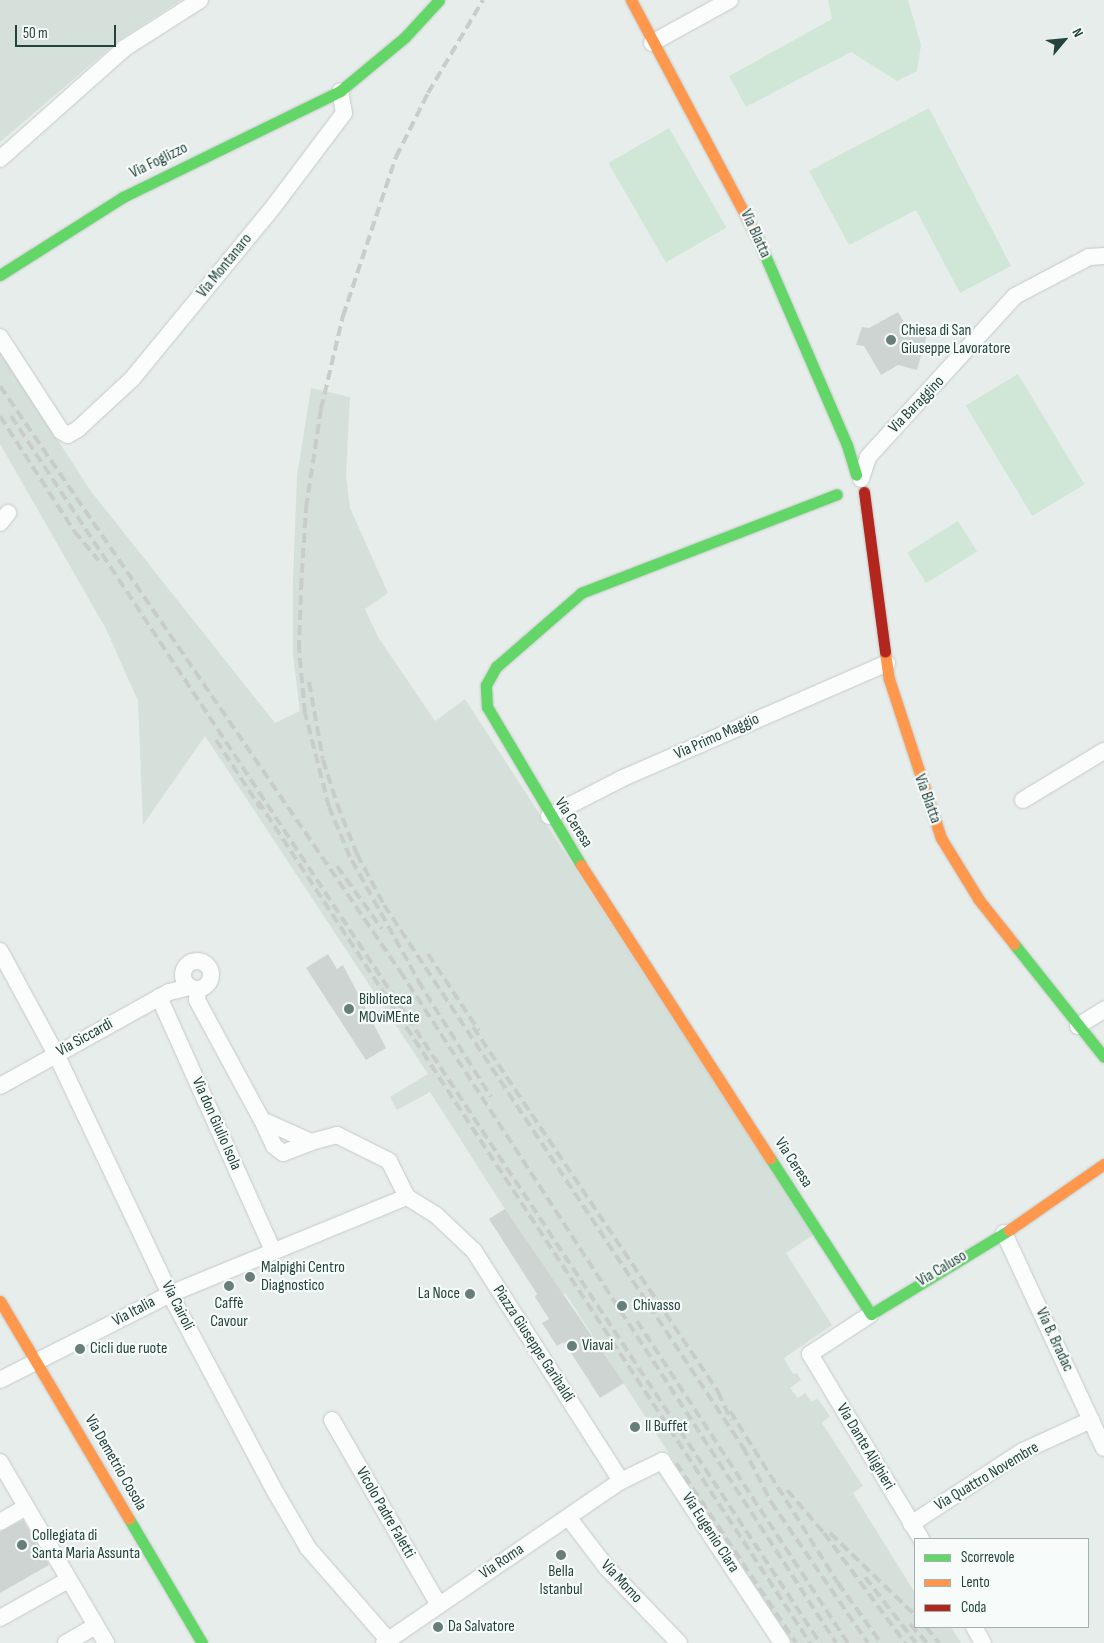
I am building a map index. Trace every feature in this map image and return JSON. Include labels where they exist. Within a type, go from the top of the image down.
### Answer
[{"type":"street","points":[[0,159],[125,48],[200,0]]},
{"type":"street","points":[[340,91],[398,44],[439,0]]},
{"type":"street","name":"Via Blatta","points":[[631,0],[652,43],[756,234],[860,482],[887,663],[899,719],[941,838],[979,900],[1104,1057]]},
{"type":"street","points":[[652,43],[730,0]]},
{"type":"street","name":"Via Foglizzo","points":[[0,275],[123,197],[340,91]]},
{"type":"street","name":"Via Montanaro","points":[[0,337],[61,431],[68,435],[78,430],[132,379],[280,199],[344,113],[340,91]]},
{"type":"street","name":"Via Baraggino","points":[[860,482],[868,457],[1015,296],[1089,257],[1104,256]]},
{"type":"street","name":"Via Blatta","points":[[837,494],[840,477],[841,434]]},
{"type":"street","points":[[837,494],[849,502],[860,482],[840,477]]},
{"type":"street","name":"Via Ceresa","points":[[837,494],[582,593],[496,667],[486,685],[487,707],[549,816],[870,1314]]},
{"type":"street","name":"Via Primo Maggio","points":[[549,816],[631,775],[887,663]]},
{"type":"street","points":[[1022,800],[1104,751]]},
{"type":"street","name":"Via Cairoli","points":[[0,951],[56,1054],[170,1294],[308,1548],[387,1642]]},
{"type":"street","name":"Via Siccardi","points":[[0,1086],[164,994],[191,984],[197,1000],[262,1120],[311,1142],[337,1135],[389,1161],[407,1197]]},
{"type":"street","name":"Via don Giulio Isola","points":[[164,994],[274,1252]]},
{"type":"street","points":[[1078,1026],[1104,1010]]},
{"type":"street","name":"Via Caluso","points":[[810,1354],[870,1314],[1004,1233],[1104,1164]]},
{"type":"street","name":"Via Caluso","points":[[1074,1186],[1104,1171]]},
{"type":"street","name":"Via Italia","points":[[0,1380],[37,1363],[170,1294],[407,1197]]},
{"type":"street","name":"Piazza Giuseppe Garibaldi","points":[[407,1197],[436,1215],[474,1251],[621,1481]]},
{"type":"street","name":"Via B. Bradac","points":[[1004,1233],[1104,1448]]},
{"type":"street","name":"Via Demetrio Cosola","points":[[0,1301],[200,1643]]},
{"type":"street","name":"Via Dante Alighieri","points":[[810,1354],[919,1538]]},
{"type":"street","name":"Vicolo Padre Faletti","points":[[332,1420],[439,1606]]},
{"type":"street","name":"Via Quattro Novembre","points":[[911,1524],[1023,1451],[1091,1420]]},
{"type":"street","points":[[0,1462],[106,1643]]},
{"type":"street","name":"Via Eugenio Clara","points":[[621,1481],[656,1462],[667,1465],[782,1643]]},
{"type":"street","name":"Via Roma","points":[[387,1642],[621,1481]]},
{"type":"street","points":[[0,1522],[26,1507]]},
{"type":"street","name":"Via Momo","points":[[568,1517],[607,1568],[679,1643]]},
{"type":"street","points":[[0,1618],[68,1580]]},
{"type":"street","points":[[66,1643],[96,1626]]},
{"type":"street","points":[[975,1628],[983,1643]]},
{"type":"shaded area","points":[[0,0],[181,0],[118,41],[0,142]]},
{"type":"shaded area","points":[[0,350],[90,490],[275,723],[300,711],[293,656],[293,581],[297,476],[311,388],[350,397],[346,475],[350,508],[388,593],[365,609],[378,637],[435,721],[465,699],[813,1235],[786,1253],[832,1325],[784,1358],[793,1374],[797,1373],[801,1380],[790,1388],[798,1398],[805,1393],[812,1402],[817,1398],[830,1416],[822,1423],[863,1486],[853,1493],[914,1591],[914,1628],[952,1628],[961,1643],[792,1643],[565,1293],[550,1302],[553,1284],[430,1092],[397,1110],[390,1097],[428,1074],[205,736],[143,825],[138,701],[106,629],[0,444]]},
{"type":"green space","points":[[828,0],[908,0],[921,45],[917,71],[897,81],[851,52],[746,107],[729,76],[832,19]]},
{"type":"green space","points":[[929,108],[1011,266],[960,293],[916,210],[849,245],[809,171]]},
{"type":"green space","points":[[669,128],[727,228],[666,263],[608,163]]},
{"type":"green space","points":[[1018,374],[1084,485],[1032,516],[966,405]]},
{"type":"green space","points":[[958,521],[977,552],[926,583],[907,553]]},
{"type":"building","name":"Chiesa di San Giuseppe Lavoratore","points":[[898,312],[908,329],[927,335],[917,370],[898,365],[881,375],[864,346],[856,345],[862,327],[869,328]]},
{"type":"building","name":"Biblioteca MOviMEnte","points":[[328,954],[337,969],[343,965],[386,1048],[366,1060],[306,968]]},
{"type":"building","points":[[505,1209],[624,1383],[600,1398],[564,1342],[557,1346],[542,1323],[549,1319],[535,1297],[537,1294],[489,1219]]},
{"type":"building","name":"Collegiata di Santa Maria Assunta","points":[[23,1520],[49,1565],[0,1593],[0,1532]]},
{"type":"railway","points":[[422,987],[350,857],[329,807],[305,713],[299,650],[301,588],[306,508],[321,409],[343,316],[396,157],[428,93],[483,0]]},
{"type":"railway","points":[[0,386],[400,971],[836,1643]]},
{"type":"railway","points":[[0,416],[74,531],[98,560]]},
{"type":"railway","points":[[11,416],[820,1643]]},
{"type":"railway","points":[[309,682],[323,760],[337,804],[357,854],[384,905],[746,1452]]},
{"type":"railway","points":[[216,740],[261,809]]},
{"type":"railway","points":[[258,801],[810,1643]]},
{"type":"railway","points":[[337,866],[382,929]]},
{"type":"railway","points":[[428,954],[479,1031]]},
{"type":"railway","points":[[418,981],[491,1097]]},
{"type":"railway","points":[[473,1027],[718,1392],[731,1420]]},
{"type":"railway","points":[[637,1321],[848,1643]]},
{"type":"railway","points":[[730,1411],[838,1583],[881,1643]]},
{"type":"railway","points":[[743,1447],[771,1502],[868,1643]]},
{"type":"railway","points":[[676,1463],[796,1643]]},
{"type":"railway","points":[[787,1490],[824,1533],[905,1643]]},
{"type":"railway","points":[[830,1533],[914,1614]]},
{"type":"railway","points":[[865,1577],[916,1643]]},
{"type":"railway","points":[[910,1624],[927,1643]]},
{"type":"railway","points":[[927,1628],[939,1643]]},
{"type":"traffic: fast","points":[[0,275],[123,197],[340,91],[405,37],[439,0]]},
{"type":"traffic: fast","points":[[757,237],[847,445],[856,475]]},
{"type":"traffic: fast","points":[[581,865],[487,707],[486,685],[496,667],[581,593],[837,494]]},
{"type":"traffic: fast","points":[[1014,944],[1104,1057]]},
{"type":"traffic: fast","points":[[770,1158],[871,1314],[1009,1230]]},
{"type":"traffic: fast","points":[[129,1519],[202,1643]]},
{"type":"traffic: slow","points":[[631,0],[757,237]]},
{"type":"traffic: slow","points":[[885,652],[889,679],[941,838],[979,900],[1014,944]]},
{"type":"traffic: slow","points":[[581,865],[770,1158]]},
{"type":"traffic: slow","points":[[1009,1230],[1104,1164]]},
{"type":"traffic: slow","points":[[0,1301],[129,1519]]},
{"type":"traffic: jam","points":[[864,492],[885,652]]},
{"type":"place","name":"Chiesa di San Giuseppe Lavoratore","points":[[891,340]]},
{"type":"place","name":"Biblioteca MOviMEnte","points":[[349,1009]]},
{"type":"place","name":"Malpighi Centro Diagnostico","points":[[250,1277]]},
{"type":"place","name":"Caffè Cavour","points":[[229,1286]]},
{"type":"place","name":"La Noce","points":[[470,1294]]},
{"type":"place","name":"Chivasso","points":[[622,1306]]},
{"type":"place","name":"Viavai","points":[[572,1346]]},
{"type":"place","name":"Cicli due ruote","points":[[80,1349]]},
{"type":"place","name":"Il Buffet","points":[[635,1427]]},
{"type":"place","name":"Collegiata di Santa Maria Assunta","points":[[22,1545]]},
{"type":"place","name":"Bella Istanbul","points":[[561,1555]]},
{"type":"place","name":"Da Salvatore","points":[[438,1627]]}]
